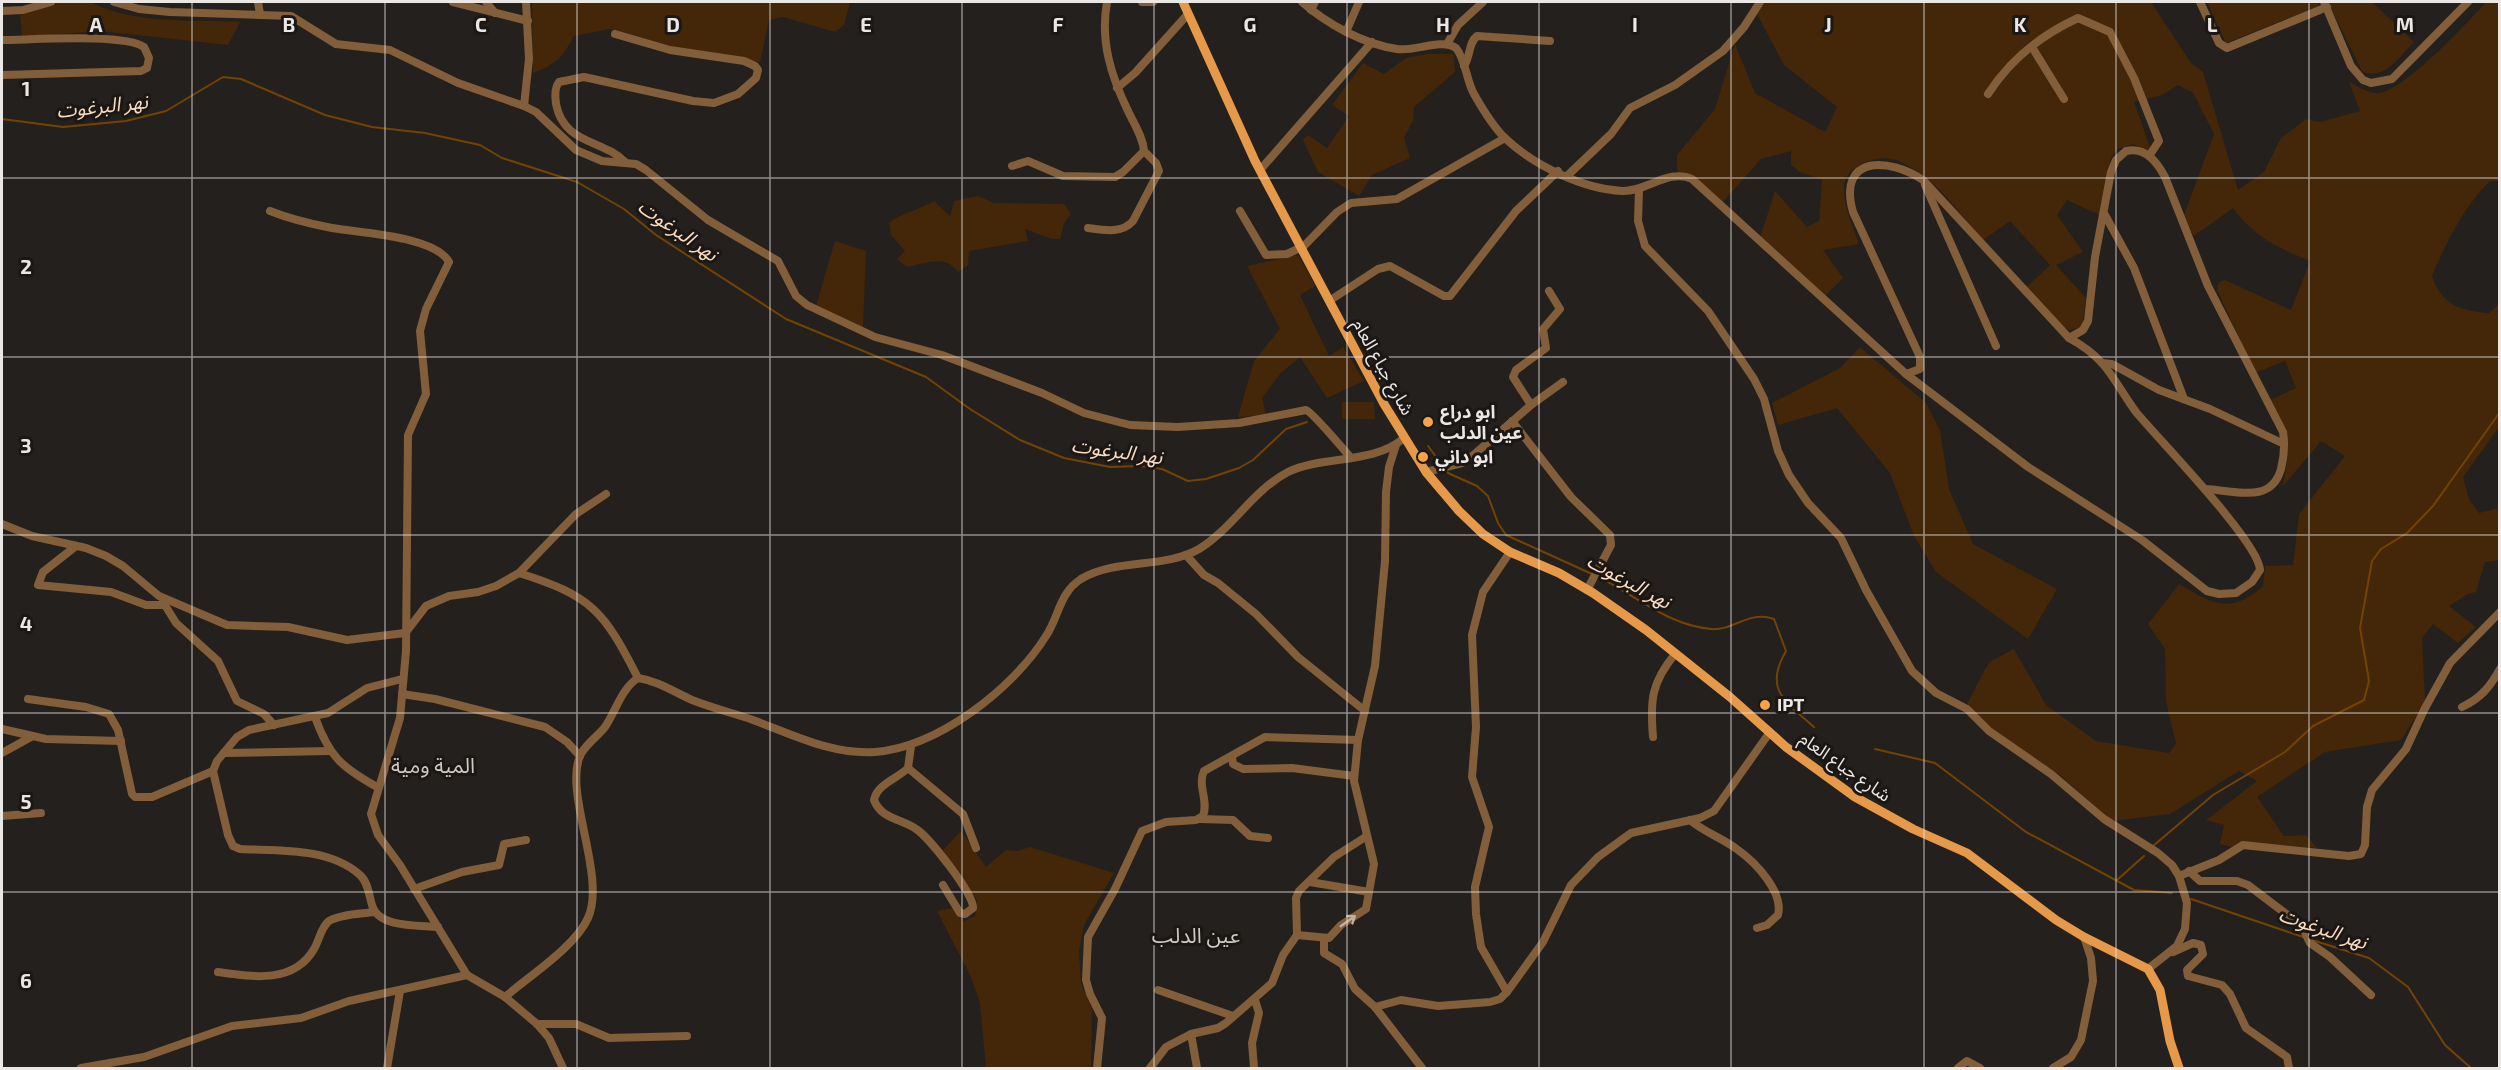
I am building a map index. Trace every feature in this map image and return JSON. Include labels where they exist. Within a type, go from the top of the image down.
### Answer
[{"type":"main road","name":"شارع جباع العام","points":[[1182,2],[1260,170],[1404,438],[1483,534],[1510,552],[1559,573],[1587,590],[1675,654],[1854,797],[1913,829],[1967,853],[2084,938],[2148,969]]},
{"type":"main road","points":[[2148,969],[2160,990],[2168,1033],[2179,1068]]},
{"type":"street","points":[[2,11],[23,10],[51,2]]},
{"type":"street","points":[[114,2],[139,9],[203,15],[291,16],[336,44],[390,50],[458,83],[524,106],[536,112],[576,150],[602,161],[625,162],[646,170],[708,220],[778,261],[796,296],[807,304],[866,333],[942,355],[1042,393],[1084,413],[1131,425],[1178,427],[1239,423],[1306,410],[1314,415],[1351,458]]},
{"type":"street","points":[[258,2],[260,14]]},
{"type":"street","points":[[455,2],[528,21]]},
{"type":"street","points":[[486,2],[495,14]]},
{"type":"street","points":[[524,106],[529,59],[526,2]]},
{"type":"street","points":[[1088,228],[1117,230],[1128,226],[1133,221],[1159,171],[1156,163],[1144,151],[1117,88],[1104,43],[1107,2]]},
{"type":"street","points":[[1142,2],[1153,2]]},
{"type":"street","points":[[1302,2],[1346,32],[1396,50],[1447,44],[1459,51],[1473,92],[1505,138],[1530,157],[1568,176],[1591,186],[1609,190],[1639,190],[1673,176],[1692,179],[1906,374],[2028,467],[2142,540],[2200,587],[2215,594],[2236,593],[2255,579],[2260,570],[2259,561],[2205,489],[2162,444],[2127,401],[2102,363],[2085,347],[2069,338],[2053,324],[1923,180],[1906,169],[1881,163],[1860,170],[1851,180],[1851,207],[1920,357],[1920,369],[1906,374]]},
{"type":"street","points":[[1311,10],[1315,2]]},
{"type":"street","points":[[1346,32],[1359,2]]},
{"type":"street","points":[[1447,44],[1458,25],[1483,2]]},
{"type":"street","points":[[1568,176],[1611,134],[1630,108],[1675,85],[1723,51],[1744,27],[1760,2]]},
{"type":"street","points":[[2200,2],[2219,43],[2227,48],[2325,4],[2351,66],[2363,80],[2381,83],[2392,79],[2468,2]]},
{"type":"street","points":[[1117,88],[1136,73],[1188,14]]},
{"type":"street","points":[[1988,94],[2003,70],[2052,30],[2078,18],[2110,32],[2134,78],[2159,141],[2149,156]]},
{"type":"street","points":[[615,34],[682,52],[744,61],[758,70],[756,78],[738,94],[714,103],[693,101],[584,77],[559,82],[556,86],[558,115],[567,127],[586,142],[617,154],[625,162]]},
{"type":"street","points":[[1464,66],[1468,60],[1472,43],[1478,36],[1550,41]]},
{"type":"street","points":[[2,40],[80,39],[136,42],[144,47],[149,58],[147,68],[141,71],[2,75]]},
{"type":"street","points":[[1260,170],[1372,42]]},
{"type":"street","points":[[2032,47],[2064,99]]},
{"type":"street","points":[[1240,211],[1266,255],[1287,255],[1301,249],[1337,212],[1351,203],[1397,199],[1505,138]]},
{"type":"street","points":[[2069,338],[2083,330],[2088,321],[2095,257],[2111,172],[2116,160],[2130,150],[2149,156],[2166,177],[2208,285],[2280,425],[2284,444],[2280,471],[2270,489],[2260,493],[2205,489]]},
{"type":"street","points":[[1012,166],[1028,161],[1063,176],[1115,177],[1144,151]]},
{"type":"street","points":[[1329,301],[1378,268],[1389,266],[1444,296],[1450,296],[1516,211],[1558,171]]},
{"type":"street","points":[[1923,180],[1960,270],[1996,346]]},
{"type":"street","points":[[1639,190],[1638,220],[1646,246],[1708,311],[1754,379],[1764,399],[1778,451],[1789,475],[1808,503],[1841,538],[1866,590],[1912,671],[1927,687],[1966,709],[1989,731],[2051,774],[2112,825],[2158,853],[2179,876],[2187,903],[2186,920],[2179,942],[2169,954]]},
{"type":"street","points":[[270,211],[334,228],[422,245],[441,252],[450,262],[426,309],[420,331],[426,394],[408,435],[406,651],[400,718],[377,787],[371,814],[372,825],[467,975],[505,997],[537,1024],[549,1038],[563,1068]]},
{"type":"street","points":[[2104,215],[2134,268],[2184,399]]},
{"type":"street","points":[[2101,230],[2114,232]]},
{"type":"street","points":[[1532,405],[1513,377],[1516,370],[1546,348],[1543,329],[1560,309],[1549,291]]},
{"type":"street","points":[[2102,363],[2112,364],[2159,390],[2284,444]]},
{"type":"street","points":[[1431,471],[1452,466],[1470,458],[1512,421],[1563,382]]},
{"type":"street","points":[[1512,421],[1571,497],[1610,535],[1611,545],[1587,590]]},
{"type":"street","points":[[519,573],[568,590],[588,602],[602,617],[638,678],[836,749],[873,752],[911,746],[944,730],[1012,677],[1033,657],[1048,633],[1066,592],[1081,579],[1109,568],[1186,555],[1225,529],[1252,502],[1289,472],[1396,445],[1404,438]]},
{"type":"street","points":[[1297,935],[1324,940],[1333,936],[1347,920],[1362,913],[1368,902],[1374,864],[1354,776],[1358,740],[1375,666],[1382,606],[1386,492],[1389,467],[1396,445]]},
{"type":"street","points":[[159,596],[227,625],[288,627],[347,640],[405,633],[421,610],[432,603],[449,596],[487,589],[519,573],[576,514],[606,494]]},
{"type":"street","points":[[2,524],[32,536],[76,546],[106,556],[123,566],[159,596],[176,623],[218,662],[237,701],[264,714],[274,725]]},
{"type":"street","points":[[76,546],[43,572],[38,585],[111,592],[146,605],[165,605]]},
{"type":"street","points":[[1507,992],[1480,947],[1476,914],[1475,887],[1489,826],[1472,777],[1476,727],[1472,635],[1483,592],[1510,552]]},
{"type":"street","points":[[1186,555],[1204,575],[1218,583],[1256,614],[1298,657],[1365,711]]},
{"type":"street","points":[[2179,876],[2219,860],[2243,845],[2353,856],[2361,854],[2366,845],[2367,807],[2372,790],[2406,749],[2450,663],[2499,612]]},
{"type":"street","points":[[1653,737],[1652,696],[1661,672],[1675,654]]},
{"type":"street","points":[[2462,707],[2481,696],[2490,687],[2499,669]]},
{"type":"street","points":[[505,997],[572,940],[589,916],[590,869],[579,800],[577,769],[580,756],[604,727],[630,684],[638,678]]},
{"type":"street","points":[[28,699],[86,707],[109,714],[114,720],[121,741],[132,794],[135,797],[152,797],[213,771],[224,753],[243,732],[328,713],[378,683],[402,679]]},
{"type":"street","points":[[402,694],[435,699],[545,727],[567,742],[580,756]]},
{"type":"street","points":[[315,717],[330,751],[348,771],[377,787]]},
{"type":"street","points":[[2,729],[31,737],[72,741],[121,741]]},
{"type":"street","points":[[1375,1007],[1401,1000],[1438,1006],[1490,1002],[1500,999],[1543,942],[1571,885],[1599,857],[1631,833],[1707,815],[1719,805],[1770,732]]},
{"type":"street","points":[[2,753],[31,737]]},
{"type":"street","points":[[1200,819],[1205,811],[1202,775],[1211,766],[1232,757],[1254,741],[1272,737],[1358,740]]},
{"type":"street","points":[[911,746],[908,768],[883,785],[874,800],[888,816],[916,828],[952,870],[973,901],[973,908],[965,914],[960,913],[943,885]]},
{"type":"street","points":[[224,753],[330,751]]},
{"type":"street","points":[[1232,757],[1233,764],[1243,769],[1292,768],[1354,776]]},
{"type":"street","points":[[908,768],[963,814],[976,848]]},
{"type":"street","points":[[213,771],[228,835],[233,846],[240,849],[315,855],[340,863],[364,880],[374,912],[388,921],[438,927]]},
{"type":"street","points":[[2,816],[41,813]]},
{"type":"street","points":[[1097,1068],[1102,1018],[1086,980],[1088,937],[1114,890],[1142,831],[1166,822],[1200,819],[1233,820],[1250,836],[1268,838]]},
{"type":"street","points":[[1690,820],[1703,832],[1739,850],[1757,868],[1774,892],[1779,906],[1778,915],[1767,925],[1757,928]]},
{"type":"street","points":[[1150,1068],[1166,1047],[1191,1034],[1218,1028],[1255,1000],[1272,983],[1283,955],[1297,935],[1296,898],[1299,891],[1334,857],[1366,836]]},
{"type":"street","points":[[414,890],[462,872],[499,865],[504,844],[526,840]]},
{"type":"street","points":[[2189,871],[2200,881],[2237,881],[2248,885],[2304,928],[2308,941],[2328,955],[2371,995]]},
{"type":"street","points":[[1310,882],[1369,892]]},
{"type":"street","points":[[218,972],[251,976],[287,972],[308,959],[326,923],[334,918],[374,912]]},
{"type":"street","points":[[2053,1068],[2071,1057],[2081,1040],[2093,981],[2091,958],[2084,938]]},
{"type":"street","points":[[1324,940],[1324,953],[1342,964],[1355,989],[1375,1007],[1422,1068]]},
{"type":"street","points":[[2148,969],[2169,954],[2193,944],[2201,945],[2203,954],[2187,970],[2188,976],[2222,985],[2230,994],[2246,1028],[2287,1058],[2287,1066]]},
{"type":"street","points":[[81,1068],[144,1057],[232,1026],[301,1018],[349,1001],[467,975]]},
{"type":"street","points":[[1158,990],[1233,1016]]},
{"type":"street","points":[[387,1068],[400,991]]},
{"type":"street","points":[[1254,1068],[1252,1043],[1259,1013],[1255,1000]]},
{"type":"street","points":[[537,1024],[576,1024],[609,1038],[687,1036]]},
{"type":"street","points":[[1191,1034],[1197,1068]]},
{"type":"street","points":[[1958,1068],[1967,1061],[1980,1068]]},
{"type":"shaded area","points":[[90,2],[145,18],[240,22],[228,45],[100,31],[22,37],[20,15],[58,3]]},
{"type":"shaded area","points":[[532,2],[850,2],[844,25],[835,32],[783,17],[769,20],[760,62],[664,45],[610,29],[574,36],[558,59],[548,67],[533,73]]},
{"type":"shaded area","points":[[1763,2],[2151,2],[2191,63],[2203,72],[2238,190],[2264,172],[2281,138],[2306,119],[2320,122],[2360,111],[2349,82],[2375,93],[2386,91],[2400,83],[2433,56],[2486,2],[2499,2],[2499,181],[2490,181],[2472,202],[2450,238],[2432,276],[2441,294],[2453,305],[2489,313],[2499,304],[2499,427],[2463,477],[2469,499],[2479,513],[2499,508],[2499,560],[2485,562],[2476,592],[2468,594],[2449,606],[2476,627],[2458,643],[2433,624],[2422,638],[2425,702],[2401,740],[2325,752],[2257,797],[2284,836],[2306,835],[2317,848],[2247,843],[2231,847],[2220,844],[2224,825],[2206,820],[2257,781],[2239,771],[2170,814],[2112,821],[2061,776],[1987,727],[1967,704],[1989,662],[2014,649],[2046,705],[2096,741],[2169,753],[2176,744],[2166,701],[2165,649],[2148,624],[2179,584],[2212,601],[2231,603],[2241,601],[2263,586],[2265,566],[2293,565],[2299,514],[2345,456],[2321,441],[2283,486],[2287,442],[2282,424],[2270,400],[2296,388],[2285,361],[2255,373],[2217,290],[2219,282],[2225,280],[2291,310],[2310,261],[2258,234],[2233,208],[2194,236],[2183,218],[2214,134],[2193,93],[2178,85],[2162,95],[2134,102],[2150,147],[2147,150],[2133,144],[2117,149],[2111,158],[2100,215],[2067,200],[2057,215],[2083,252],[2056,265],[2086,298],[2082,327],[2069,330],[2056,322],[2026,288],[2050,265],[2010,221],[1983,240],[1932,182],[1907,165],[1888,159],[1864,163],[1850,172],[1846,179],[1845,201],[1859,244],[1823,250],[1843,278],[1825,296],[1760,238],[1775,191],[1807,227],[1819,221],[1822,180],[1800,172],[1791,165],[1791,151],[1761,159],[1723,202],[1696,179],[1677,171],[1677,155],[1715,109],[1735,44],[1755,93],[1825,132],[1837,107],[1784,65],[1757,14]]},
{"type":"shaded area","points":[[2207,2],[2317,2],[2319,6],[2226,43]]},
{"type":"shaded area","points":[[2328,2],[2372,2],[2414,42],[2391,66],[2384,70],[2377,73],[2362,71]]},
{"type":"shaded area","points":[[1427,54],[1453,54],[1455,72],[1414,107],[1413,121],[1404,138],[1410,158],[1372,175],[1359,196],[1318,172],[1303,140],[1308,135],[1327,148],[1349,116],[1332,105],[1363,63],[1384,74],[1406,58]]},
{"type":"shaded area","points":[[978,196],[994,203],[1064,204],[1071,214],[1064,223],[1060,239],[1052,239],[1025,229],[1028,241],[969,251],[968,265],[958,272],[953,266],[942,261],[907,267],[897,259],[905,251],[891,235],[889,223],[934,201],[950,216],[954,201]]},
{"type":"shaded area","points":[[835,241],[866,251],[863,328],[816,306]]},
{"type":"shaded area","points":[[1298,255],[1315,286],[1300,295],[1329,356],[1343,347],[1364,381],[1327,398],[1300,357],[1280,374],[1262,398],[1266,415],[1238,417],[1254,361],[1280,329],[1247,266]]},
{"type":"shaded area","points":[[1860,347],[1926,403],[1940,430],[1949,489],[1973,544],[2057,589],[2028,639],[1936,572],[1914,536],[1890,473],[1837,408],[1778,425],[1772,403],[1840,368]]},
{"type":"shaded area","points":[[1342,402],[1374,402],[1375,419],[1342,419]]},
{"type":"shaded area","points":[[961,831],[986,867],[1006,850],[1018,851],[1030,847],[1114,873],[1084,925],[1079,951],[1081,984],[1092,1009],[1091,1068],[986,1068],[980,1003],[971,977],[937,911],[952,908],[964,921],[975,916],[977,900],[943,850]]},
{"type":"waterway","name":"نهر البرغوت","points":[[2,119],[63,127],[126,121],[166,111],[223,77],[241,79],[325,115],[372,127],[425,133],[480,145],[502,158],[577,182],[624,209],[656,235],[786,319],[926,377],[970,409],[1020,440],[1064,458],[1110,467],[1140,466],[1162,469],[1188,481],[1206,479],[1239,468],[1253,460],[1286,429],[1307,422]]},
{"type":"waterway","name":"نهر البرغوت","points":[[1399,411],[1404,413]]},
{"type":"waterway","points":[[2153,846],[2213,795],[2285,752],[2313,726],[2364,700],[2369,681],[2360,628],[2372,561],[2381,549],[2407,533],[2433,506],[2500,412]]},
{"type":"waterway","name":"نهر البرغوت","points":[[1428,446],[1448,473],[1477,486],[1488,496],[1498,523],[1506,535],[1592,574]]},
{"type":"waterway","name":"نهر البرغوت","points":[[1597,576],[1652,608],[1680,622],[1695,626],[1719,629],[1756,617],[1774,619],[1786,651],[1779,664],[1777,686],[1787,702],[1814,727]]},
{"type":"waterway","name":"نهر البرغوت","points":[[1875,749],[1935,763],[2026,832],[2134,890],[2172,893]]},
{"type":"waterway","points":[[2117,880],[2144,856]]},
{"type":"waterway","name":"نهر البرغوت","points":[[2191,899],[2306,938]]},
{"type":"waterway","name":"نهر البرغوت","points":[[2312,940],[2369,958],[2408,987],[2445,1045],[2471,1068]]},
{"type":"place","name":"ابو دراع عين الدلب","points":[[1428,422]]},
{"type":"place","name":"ابو داني","points":[[1423,457]]},
{"type":"place","name":"IPT","points":[[1765,705]]},
{"type":"district","name":"المية ومية","points":[[433,766]]},
{"type":"district","name":"عين الدلب","points":[[1196,936]]}]
